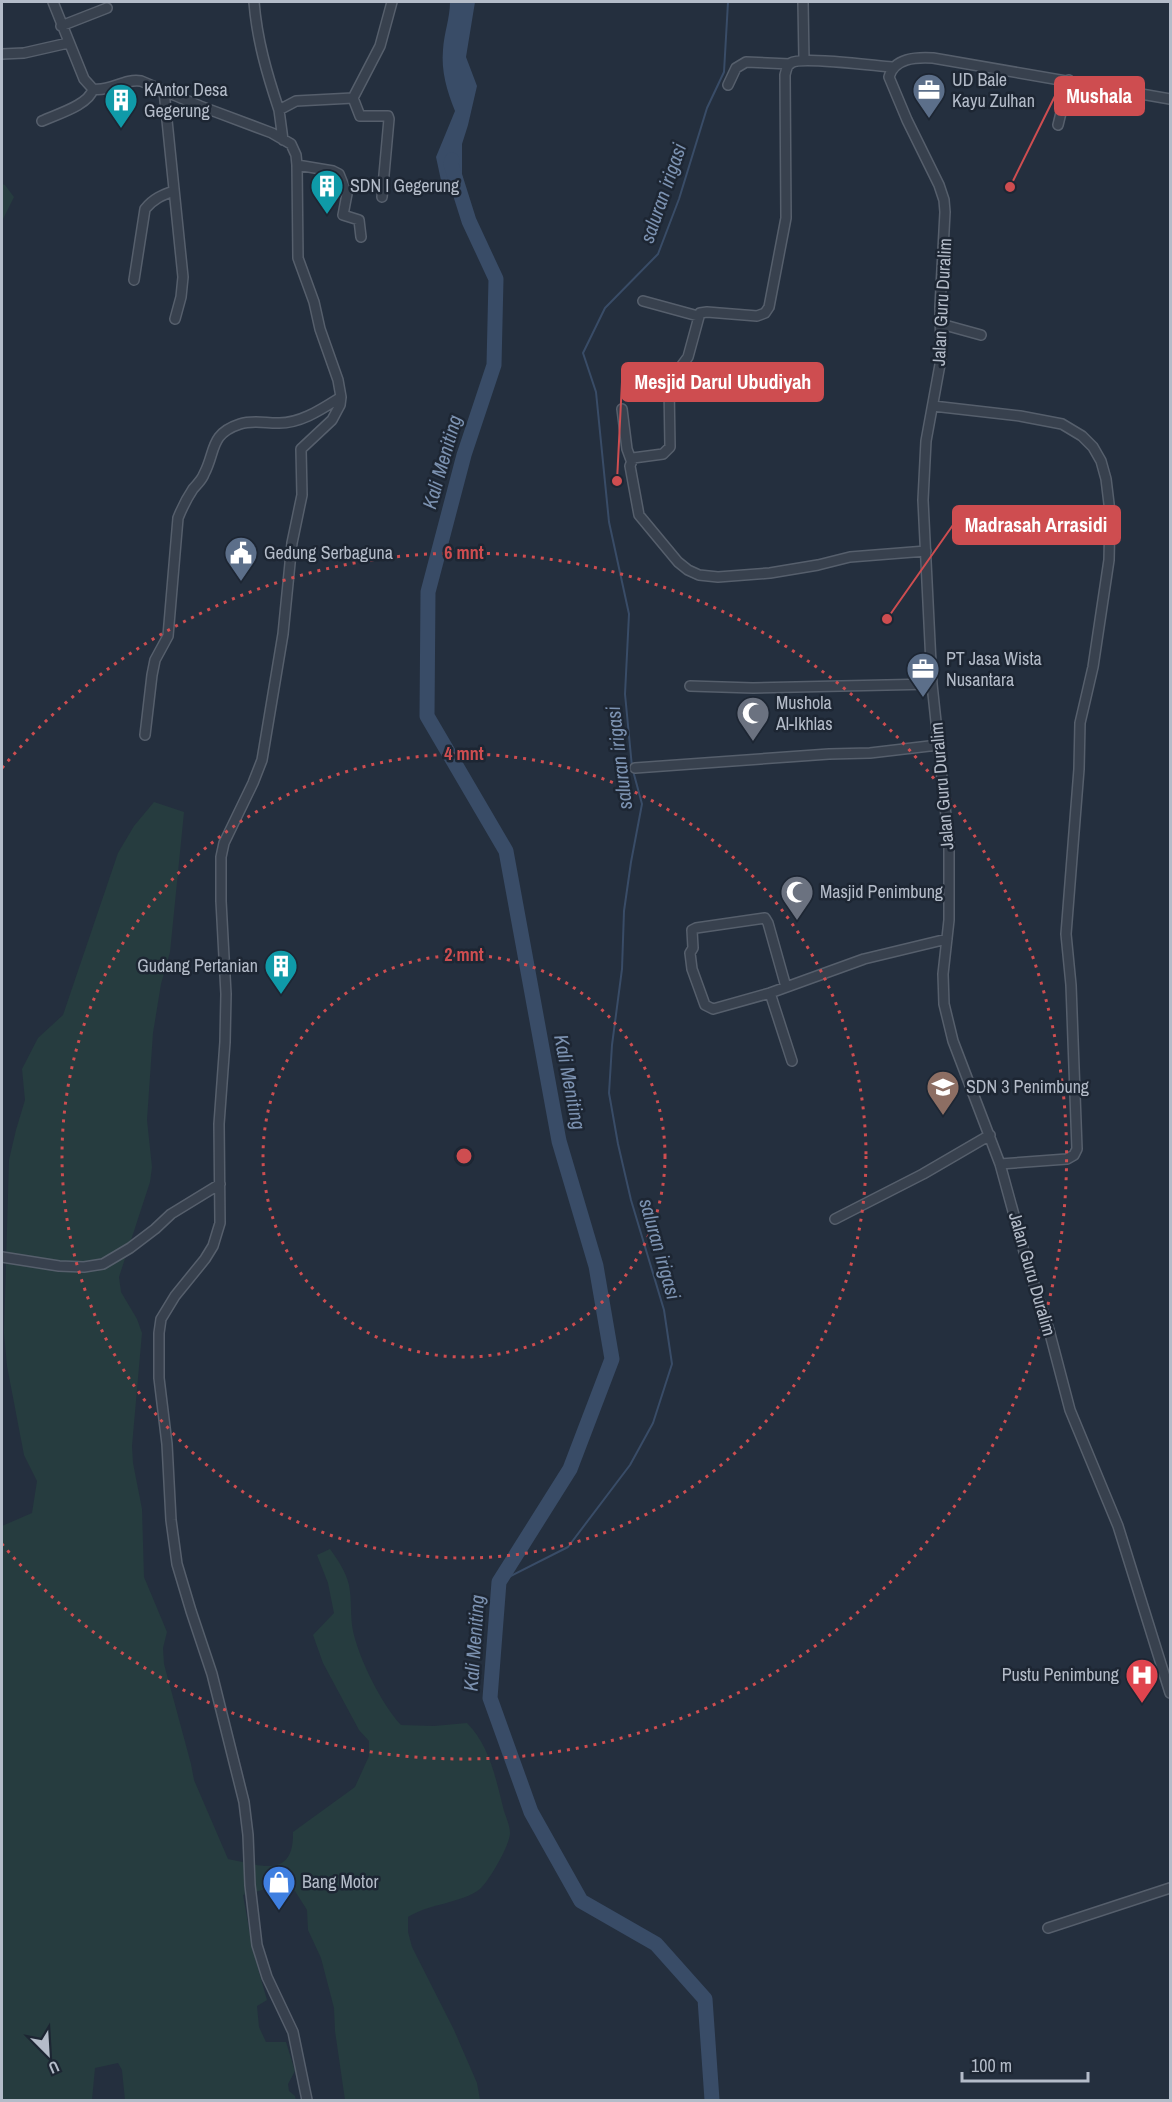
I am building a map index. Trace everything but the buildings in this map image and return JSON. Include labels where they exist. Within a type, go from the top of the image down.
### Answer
[{"type":"street","points":[[53,2],[84,80],[93,89],[104,90],[133,80],[149,84],[272,133],[291,144],[297,165],[298,258],[314,302],[320,330],[338,380],[341,397],[340,405],[332,420],[301,449],[301,501],[292,543],[283,634],[262,760],[227,834],[220,857],[226,994],[225,1042],[219,1113],[220,1223],[213,1246],[201,1265],[167,1307],[161,1319],[159,1333],[159,1378],[177,1564],[190,1611],[212,1674],[244,1803],[249,1835],[250,1885],[257,1945],[267,1977],[293,2032],[307,2100]]},
{"type":"street","points":[[254,2],[262,58],[279,110],[283,140]]},
{"type":"street","points":[[353,98],[380,46],[392,2]]},
{"type":"street","points":[[803,2],[804,60]]},
{"type":"street","points":[[61,26],[107,8]]},
{"type":"street","points":[[2,54],[68,43]]},
{"type":"street","points":[[728,85],[736,68],[746,62],[790,63],[804,60],[892,67],[906,60],[933,58],[1170,99]]},
{"type":"street","points":[[631,460],[635,457],[663,454],[670,447],[669,385],[688,357],[700,312],[757,316],[763,314],[769,307],[786,218],[785,75],[790,63]]},
{"type":"street","name":"Jalan Guru Duralim","points":[[892,67],[889,81],[939,185],[944,200],[946,223],[941,359],[925,454],[923,500],[932,684],[949,844],[947,939],[943,989],[946,1018],[952,1041],[1000,1164],[1070,1410],[1125,1545],[1170,1694]]},
{"type":"street","points":[[1058,124],[1069,80]]},
{"type":"street","points":[[42,121],[85,102],[92,95],[93,89]]},
{"type":"street","points":[[164,91],[183,277],[175,319]]},
{"type":"street","points":[[279,110],[296,101],[353,98]]},
{"type":"street","points":[[353,98],[360,116],[383,115],[389,119],[382,197]]},
{"type":"street","points":[[297,165],[339,174],[347,194],[343,215],[359,220],[361,237]]},
{"type":"street","points":[[134,280],[145,209],[159,196],[174,191]]},
{"type":"street","points":[[643,301],[698,316]]},
{"type":"street","points":[[941,324],[981,335]]},
{"type":"street","points":[[145,735],[155,660],[168,636],[178,518],[185,502],[204,474],[215,442],[225,431],[239,424],[294,421],[325,408],[341,397]]},
{"type":"street","points":[[933,406],[1054,421],[1069,427],[1088,441],[1097,454],[1104,469],[1110,501],[1108,560],[1093,667],[1080,723],[1066,934],[1071,985],[1077,1149],[1074,1155],[1067,1159],[1000,1164]]},
{"type":"street","points":[[622,409],[639,514],[678,562],[688,570],[699,575],[718,577],[785,571],[850,557],[926,551]]},
{"type":"street","points":[[690,686],[753,688],[932,684]]},
{"type":"street","points":[[635,768],[870,753],[938,745]]},
{"type":"street","points":[[786,987],[765,918],[692,930],[691,961],[704,1003],[708,1008],[714,1009],[770,993],[882,954],[947,939]]},
{"type":"street","points":[[770,993],[792,1061]]},
{"type":"street","points":[[835,1219],[923,1174],[990,1135]]},
{"type":"street","points":[[2,1257],[37,1264],[84,1267],[103,1264],[130,1248],[171,1214],[220,1184]]},
{"type":"street","points":[[1048,1928],[1170,1888]]},
{"type":"green space","points":[[2,184],[14,197],[2,221]]},
{"type":"green space","points":[[154,802],[184,812],[170,952],[161,984],[153,1033],[147,1120],[152,1167],[150,1182],[119,1277],[121,1292],[137,1319],[142,1333],[132,1446],[133,1463],[142,1509],[144,1577],[167,1632],[163,1648],[164,1664],[194,1780],[228,1859],[263,1866],[281,1863],[288,1857],[292,1847],[293,1832],[355,1787],[369,1756],[369,1741],[359,1730],[323,1663],[313,1635],[334,1613],[328,1583],[317,1555],[330,1549],[344,1571],[349,1585],[353,1631],[360,1655],[379,1694],[401,1725],[434,1726],[467,1723],[475,1732],[487,1753],[498,1787],[510,1833],[507,1846],[480,1889],[473,1894],[425,1909],[408,1917],[408,1932],[412,1947],[454,2030],[477,2083],[480,2100],[345,2100],[334,2008],[321,1958],[308,1930],[307,1910],[295,1891],[270,1888],[243,1895],[253,1951],[267,2000],[257,2006],[259,2027],[266,2042],[286,2042],[295,2071],[288,2084],[289,2091],[296,2100],[125,2100],[122,2070],[118,2063],[95,2068],[92,2100],[2,2100],[2,1526],[32,1513],[37,1481],[24,1455],[7,1366],[4,1333],[9,1160],[25,1100],[22,1069],[38,1038],[63,1015],[118,853],[134,826]]},
{"type":"water","points":[[450,2],[475,2],[466,57],[477,86],[462,144],[462,176],[442,185],[436,157],[455,111],[447,88],[443,66]]},
{"type":"waterway","name":"saluran irigasi","points":[[499,1582],[568,1547],[630,1465],[653,1423],[672,1364],[664,1310],[631,1200],[609,1093],[612,1045],[622,969],[624,911],[642,804],[632,767],[625,694],[629,614],[609,522],[596,392],[583,353],[605,308],[658,254],[679,199],[707,108],[724,72],[728,2]]},
{"type":"waterway","name":"Kali Meniting","points":[[452,160],[451,164],[469,221],[496,279],[494,365],[464,455],[428,592],[427,716],[506,851],[559,1141],[596,1266],[612,1359],[570,1469],[499,1582],[490,1698],[531,1812],[581,1901],[656,1944],[705,1999],[712,2100]]},
{"type":"place","name":"UD Bale Kayu Zulhan","points":[[929,119]]},
{"type":"place","name":"KAntor Desa Gegerung","points":[[121,129]]},
{"type":"place","name":"Mushala","points":[[1010,187]]},
{"type":"place","name":"SDN I Gegerung","points":[[327,215]]},
{"type":"place","name":"Mesjid Darul Ubudiyah","points":[[617,481]]},
{"type":"place","name":"Gedung Serbaguna","points":[[241,582]]},
{"type":"place","name":"Madrasah Arrasidi","points":[[887,619]]},
{"type":"place","name":"PT Jasa Wista Nusantara","points":[[923,698]]},
{"type":"place","name":"Mushola Al-Ikhlas","points":[[753,742]]},
{"type":"place","name":"Masjid Penimbung","points":[[797,921]]},
{"type":"place","name":"Gudang Pertanian","points":[[281,995]]},
{"type":"place","name":"SDN 3 Penimbung","points":[[943,1116]]},
{"type":"place","name":"Pustu Penimbung","points":[[1142,1704]]},
{"type":"place","name":"Bang Motor","points":[[279,1911]]}]
